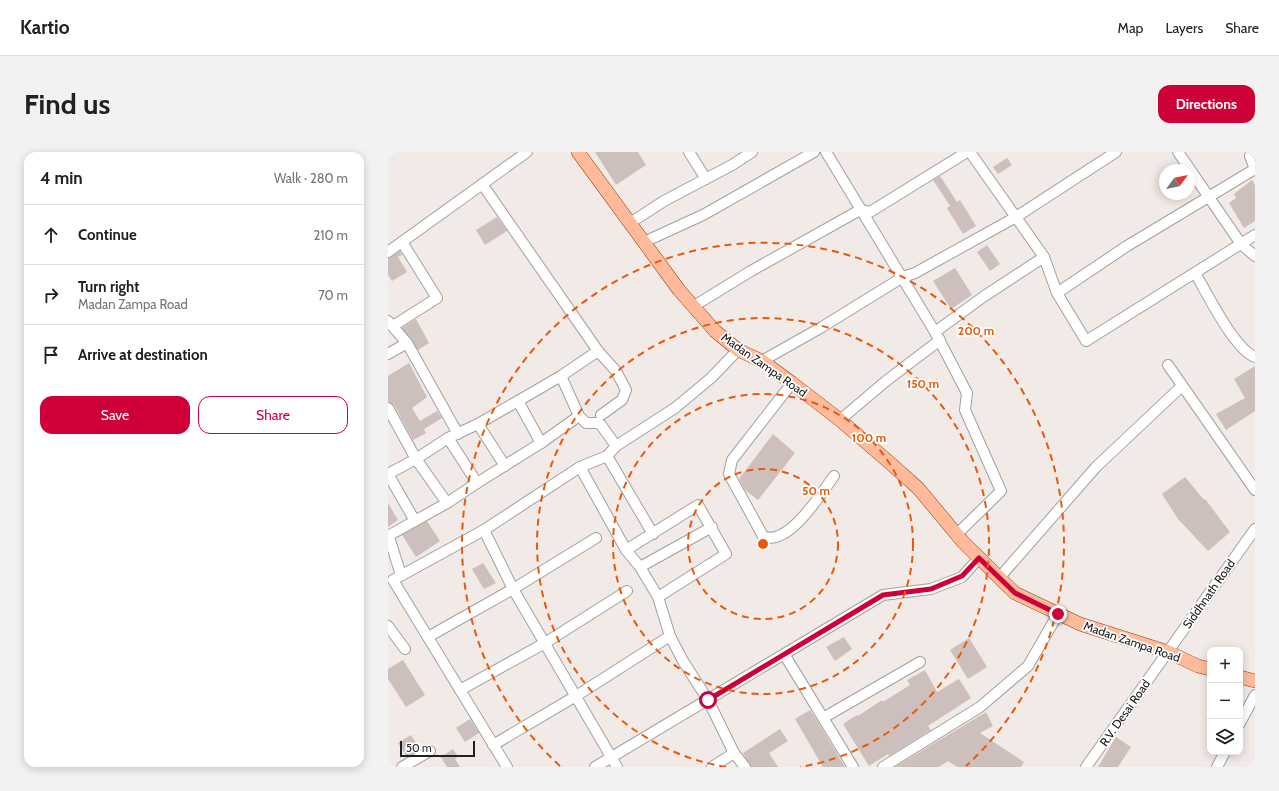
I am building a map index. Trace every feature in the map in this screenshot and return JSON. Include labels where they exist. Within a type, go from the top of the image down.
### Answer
[{"type":"main road","name":"Madan Zampa Road","points":[[578,152],[679,290],[715,331],[738,350],[762,361],[840,420],[918,488],[979,558],[1015,593],[1080,624],[1166,656],[1207,668]]},
{"type":"main road","points":[[1243,678],[1255,680]]},
{"type":"street","points":[[388,252],[527,152]]},
{"type":"street","points":[[690,152],[706,179]]},
{"type":"street","points":[[630,223],[752,152]]},
{"type":"street","points":[[644,242],[703,215],[814,152]]},
{"type":"street","points":[[826,152],[938,336],[967,393],[965,410],[1001,491],[957,534]]},
{"type":"street","points":[[694,306],[751,271],[860,210],[870,212],[968,152],[1016,216],[1044,257],[1057,293],[1086,341],[1255,235]]},
{"type":"street","points":[[762,361],[902,277],[915,274],[1016,216],[1116,152]]},
{"type":"street","points":[[1178,152],[1241,244],[1255,256]]},
{"type":"street","points":[[1057,293],[1127,246],[1255,169],[1250,156],[1254,152]]},
{"type":"street","points":[[482,184],[598,351],[616,372],[626,390],[622,400],[601,415]]},
{"type":"street","points":[[402,242],[437,298],[390,323],[407,343],[477,482]]},
{"type":"street","points":[[840,420],[983,297],[1044,257]]},
{"type":"street","points":[[1195,273],[1226,326],[1248,355],[1255,357]]},
{"type":"street","points":[[388,354],[407,343]]},
{"type":"street","points":[[507,767],[393,580],[484,530],[580,467],[607,456],[616,446],[676,408],[711,378],[738,350]]},
{"type":"street","points":[[415,521],[388,474],[561,376],[598,351]]},
{"type":"street","points":[[1168,365],[1255,490]]},
{"type":"street","points":[[561,376],[579,416],[586,423],[598,423],[601,425],[616,446]]},
{"type":"street","points":[[792,383],[732,460],[729,474],[763,536],[767,538],[774,538],[796,526],[834,476]]},
{"type":"street","points":[[999,578],[1096,467],[1182,386]]},
{"type":"street","points":[[518,401],[541,443]]},
{"type":"street","points":[[388,408],[416,459],[447,503]]},
{"type":"street","points":[[401,575],[388,537],[447,503],[477,482],[541,443],[579,416]]},
{"type":"street","points":[[478,424],[505,466]]},
{"type":"street","points":[[607,456],[653,534]]},
{"type":"street","points":[[580,467],[626,550],[640,567],[658,597],[670,636],[683,661],[708,700],[734,753],[745,767]]},
{"type":"street","points":[[626,550],[698,505],[712,527],[726,554],[658,597]]},
{"type":"street","points":[[640,567],[712,527]]},
{"type":"street","name":"Siddhnath Road","points":[[1166,656],[1255,529]]},
{"type":"street","points":[[484,530],[513,589],[618,767]]},
{"type":"street","points":[[428,637],[513,589],[596,538]]},
{"type":"street","points":[[595,767],[883,595],[931,589],[962,576],[979,558]]},
{"type":"street","points":[[460,690],[545,643],[627,591]]},
{"type":"street","points":[[883,767],[980,707],[1028,666],[1058,614]]},
{"type":"street","points":[[388,626],[405,650]]},
{"type":"street","points":[[493,745],[576,696],[670,636]]},
{"type":"street","points":[[784,654],[853,767]]},
{"type":"street","name":"R.V. Desai Road","points":[[1086,767],[1166,656]]},
{"type":"street","points":[[824,718],[920,662]]},
{"type":"street","points":[[1242,719],[1255,695]]},
{"type":"street","points":[[402,767],[430,751]]},
{"type":"street","points":[[712,767],[734,753]]},
{"type":"street","points":[[1217,767],[1223,755]]},
{"type":"building","points":[[595,152],[638,152],[646,165],[616,185]]},
{"type":"building","points":[[1007,158],[1012,165],[998,174],[993,167]]},
{"type":"building","points":[[940,176],[957,202],[960,200],[976,226],[963,234],[947,208],[950,206],[933,180]]},
{"type":"building","points":[[1252,180],[1255,185],[1255,221],[1244,228],[1229,203],[1236,198],[1234,194]]},
{"type":"building","points":[[497,217],[507,231],[485,245],[476,230]]},
{"type":"building","points":[[987,245],[1000,264],[990,271],[977,252]]},
{"type":"building","points":[[400,251],[402,255],[398,257],[407,272],[392,281],[388,275],[388,258]]},
{"type":"building","points":[[955,268],[972,295],[951,309],[933,281]]},
{"type":"building","points":[[416,319],[429,343],[418,350],[402,328]]},
{"type":"building","points":[[409,363],[427,397],[412,408],[420,421],[437,411],[442,418],[424,429],[426,433],[413,440],[394,405],[388,401],[388,376]]},
{"type":"building","points":[[1255,366],[1255,411],[1226,430],[1216,414],[1245,398],[1234,379]]},
{"type":"building","points":[[773,434],[795,453],[758,500],[745,490],[739,479]]},
{"type":"building","points":[[1185,477],[1204,500],[1205,499],[1230,532],[1208,551],[1178,519],[1162,494]]},
{"type":"building","points":[[388,503],[398,520],[388,527]]},
{"type":"building","points":[[427,521],[440,541],[416,557],[402,535]]},
{"type":"building","points":[[483,563],[496,583],[484,589],[472,569]]},
{"type":"building","points":[[844,637],[852,649],[835,661],[826,647]]},
{"type":"building","points":[[969,638],[987,667],[968,679],[950,650]]},
{"type":"building","points":[[403,660],[425,695],[406,707],[388,679],[388,669]]},
{"type":"building","points":[[925,670],[937,692],[959,679],[971,698],[928,726],[931,730],[889,756],[888,754],[869,766],[843,724],[910,685],[907,680]]},
{"type":"building","points":[[810,710],[845,767],[823,767],[795,719]]},
{"type":"building","points":[[986,712],[993,726],[980,733],[1024,762],[1021,767],[957,767],[948,761],[939,767],[895,767]]},
{"type":"building","points":[[470,719],[479,733],[465,742],[456,728]]},
{"type":"building","points":[[780,729],[788,741],[769,753],[778,767],[751,767],[743,753]]},
{"type":"building","points":[[411,735],[420,749],[407,757],[398,743]]},
{"type":"building","points":[[1116,737],[1131,747],[1118,767],[1098,767]]},
{"type":"building","points":[[453,749],[458,757],[455,759],[460,767],[447,767],[441,757]]},
{"type":"route","points":[[708,700],[883,595],[931,589],[962,576],[979,558],[1015,593],[1058,614]]}]
